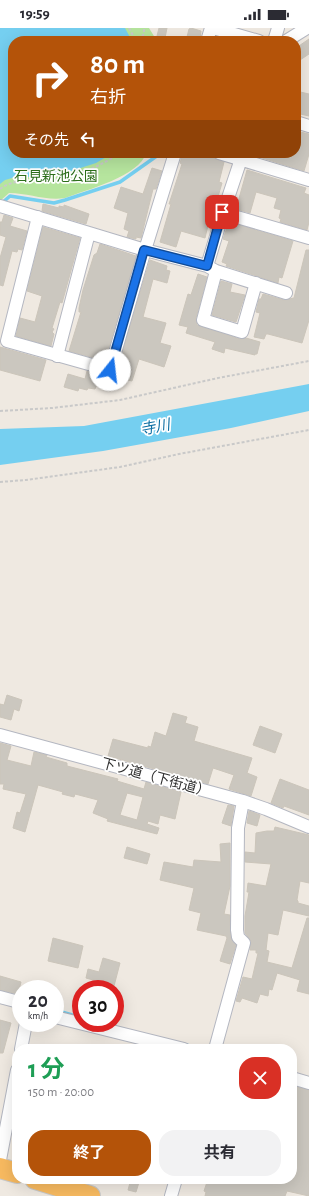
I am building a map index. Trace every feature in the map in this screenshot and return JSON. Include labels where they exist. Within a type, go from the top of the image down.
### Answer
[{"type":"highway","points":[[0,1168],[12,1172]]},
{"type":"highway","points":[[51,1184],[90,1196]]},
{"type":"street","points":[[212,28],[241,36]]},
{"type":"street","points":[[294,36],[307,28]]},
{"type":"street","points":[[38,217],[8,342],[110,370],[144,250],[173,158]]},
{"type":"street","points":[[241,158],[222,212],[203,320],[242,332],[256,283]]},
{"type":"street","points":[[248,158],[309,180]]},
{"type":"street","points":[[0,206],[286,293]]},
{"type":"street","points":[[222,212],[309,238]]},
{"type":"street","points":[[57,356],[89,233]]},
{"type":"street","name":"下ツ道（下街道）","points":[[0,735],[243,802],[266,809],[309,827]]},
{"type":"street","points":[[217,1044],[244,943],[238,937],[237,930],[238,828],[243,802]]},
{"type":"street","points":[[0,997],[12,1000]]},
{"type":"street","points":[[64,1019],[164,1044]]},
{"type":"street","points":[[22,1044],[24,1032]]},
{"type":"street","points":[[297,1079],[309,1083]]},
{"type":"street","points":[[0,1160],[12,1096]]},
{"type":"street","points":[[171,1196],[175,1184]]},
{"type":"path","points":[[0,189],[6,184],[14,182],[60,179],[98,166],[112,158]]},
{"type":"path","points":[[0,411],[52,408],[120,400],[218,378],[309,361]]},
{"type":"path","points":[[0,482],[26,480],[120,467],[179,454],[309,430]]},
{"type":"green space","name":"石見新池公園","points":[[0,28],[149,28],[154,36],[8,36],[8,158],[144,158],[134,169],[123,175],[65,198],[44,198],[9,193],[0,201]]},
{"type":"water","points":[[0,28],[125,28],[129,36],[8,36],[8,158],[104,158],[96,163],[59,175],[12,178],[5,180],[0,184]]},
{"type":"water","name":"寺川","points":[[309,384],[309,411],[231,428],[103,451],[0,465],[0,429],[84,426]]},
{"type":"building","points":[[159,28],[167,28],[165,36],[157,36]]},
{"type":"building","points":[[191,28],[201,31],[200,36],[187,36],[189,29]]},
{"type":"building","points":[[309,39],[309,54],[301,59],[301,45]]},
{"type":"building","points":[[301,92],[309,94],[309,116],[301,114]]},
{"type":"building","points":[[301,132],[309,134],[309,154],[304,171],[262,158],[301,158]]},
{"type":"building","points":[[182,158],[214,158],[224,162],[219,182],[222,183],[217,200],[213,199],[207,221],[209,221],[205,238],[181,231],[176,247],[160,242],[171,204],[169,204],[182,164],[180,163]]},
{"type":"building","points":[[152,168],[162,171],[156,189],[153,189],[141,238],[136,237],[136,239],[127,237],[129,231],[124,229],[128,213],[114,208],[121,187],[143,194]]},
{"type":"building","points":[[247,170],[306,188],[304,193],[309,195],[309,222],[307,230],[280,222],[281,219],[279,218],[281,210],[274,208],[277,198],[256,192],[250,213],[233,208],[236,201],[238,202]]},
{"type":"building","points":[[43,204],[59,208],[59,206],[64,207],[64,205],[89,214],[86,224],[42,211]]},
{"type":"building","points":[[4,215],[13,218],[10,226],[27,231],[22,250],[18,249],[17,252],[12,251],[3,286],[0,285],[0,258],[6,237],[0,235],[0,222],[2,222]]},
{"type":"building","points":[[229,222],[293,241],[282,278],[279,277],[278,283],[226,266],[227,264],[222,262],[229,241],[223,239]]},
{"type":"building","points":[[43,227],[80,238],[62,303],[60,302],[52,328],[54,329],[52,332],[54,334],[51,346],[16,336],[20,318],[35,322],[42,296],[27,291]]},
{"type":"building","points":[[100,244],[136,256],[105,361],[69,351],[81,312],[79,312],[79,308],[83,290],[94,255],[97,253]]},
{"type":"building","points":[[306,250],[309,250],[309,320],[302,343],[268,334],[266,334],[264,339],[254,337],[260,313],[256,312],[259,299],[261,299],[263,294],[284,300],[294,298]]},
{"type":"building","points":[[150,260],[167,266],[166,270],[170,271],[167,283],[153,279],[143,317],[166,323],[160,343],[171,346],[164,367],[139,359],[132,381],[123,379],[122,383],[100,376],[95,389],[88,388],[87,390],[79,388],[78,391],[64,387],[68,374],[85,379],[87,371],[108,377],[115,375]]},
{"type":"building","points":[[198,274],[207,277],[196,318],[197,325],[240,339],[246,338],[260,342],[257,354],[255,355],[225,348],[224,353],[212,349],[215,342],[186,333],[188,327],[179,325],[188,294],[191,295]]},
{"type":"building","points":[[221,281],[232,284],[230,292],[245,295],[236,322],[212,315]]},
{"type":"building","points":[[0,347],[46,360],[40,381],[0,370]]},
{"type":"building","points":[[7,695],[22,700],[19,711],[14,709],[11,720],[0,717],[0,704],[4,705]]},
{"type":"building","points":[[173,713],[187,717],[185,723],[198,727],[194,741],[252,758],[247,773],[257,777],[251,796],[229,789],[234,775],[213,768],[208,784],[108,756],[113,739],[148,748],[148,746],[151,747],[155,732],[166,736]]},
{"type":"building","points":[[260,726],[282,734],[275,753],[253,745]]},
{"type":"building","points":[[0,743],[11,746],[7,760],[31,766],[34,752],[47,755],[46,757],[67,763],[67,766],[118,779],[117,781],[144,789],[146,782],[181,792],[175,819],[160,815],[158,824],[148,821],[147,824],[159,828],[157,834],[107,821],[108,819],[93,813],[98,800],[75,794],[74,797],[62,794],[63,792],[38,785],[25,832],[13,828],[17,812],[20,813],[26,794],[3,789],[4,784],[0,784]],"holes":[[[127,793],[143,797],[137,820],[120,815]]]},
{"type":"building","points":[[280,779],[309,790],[309,815],[271,803]]},
{"type":"building","points":[[228,805],[234,806],[231,826],[222,823]]},
{"type":"building","points":[[249,811],[260,815],[257,826],[247,823]]},
{"type":"building","points":[[275,827],[309,835],[309,883],[300,881],[297,900],[298,903],[309,906],[309,916],[283,910],[278,935],[268,933],[266,950],[269,951],[267,962],[292,968],[307,918],[309,918],[309,994],[297,991],[300,980],[277,973],[272,990],[269,989],[268,996],[260,994],[257,1003],[242,998],[240,1002],[236,1001],[243,977],[252,979],[258,953],[256,953],[256,950],[250,950],[251,941],[245,933],[245,916],[249,892],[247,892],[248,883],[266,886],[271,864],[245,862],[245,852],[255,853],[256,833],[274,831]]},
{"type":"building","points":[[230,843],[230,886],[224,914],[230,915],[231,938],[236,945],[230,964],[220,961],[227,938],[226,936],[197,930],[201,913],[189,910],[194,888],[160,880],[164,862],[193,867],[194,860],[221,862],[220,844]]},
{"type":"building","points":[[127,847],[150,854],[147,864],[124,858]]},
{"type":"building","points":[[53,938],[83,946],[78,968],[48,961]]},
{"type":"building","points":[[103,958],[120,963],[116,980],[93,980],[86,978],[88,969],[99,972]]},
{"type":"building","points":[[0,976],[14,980],[12,980],[12,993],[0,990]]},
{"type":"building","points":[[0,1020],[11,1023],[3,1053],[0,1053]]},
{"type":"building","points":[[297,1087],[309,1090],[309,1196],[287,1191],[285,1196],[205,1196],[206,1192],[204,1191],[206,1184],[297,1184]]},
{"type":"building","points":[[130,1184],[138,1184],[136,1192],[128,1190]]},
{"type":"waterway","points":[[2,203],[10,196],[54,203],[65,200],[120,182],[154,158]]},
{"type":"waterway","points":[[64,1013],[72,1015]]},
{"type":"route","points":[[110,370],[144,250],[207,266],[222,212]]}]
